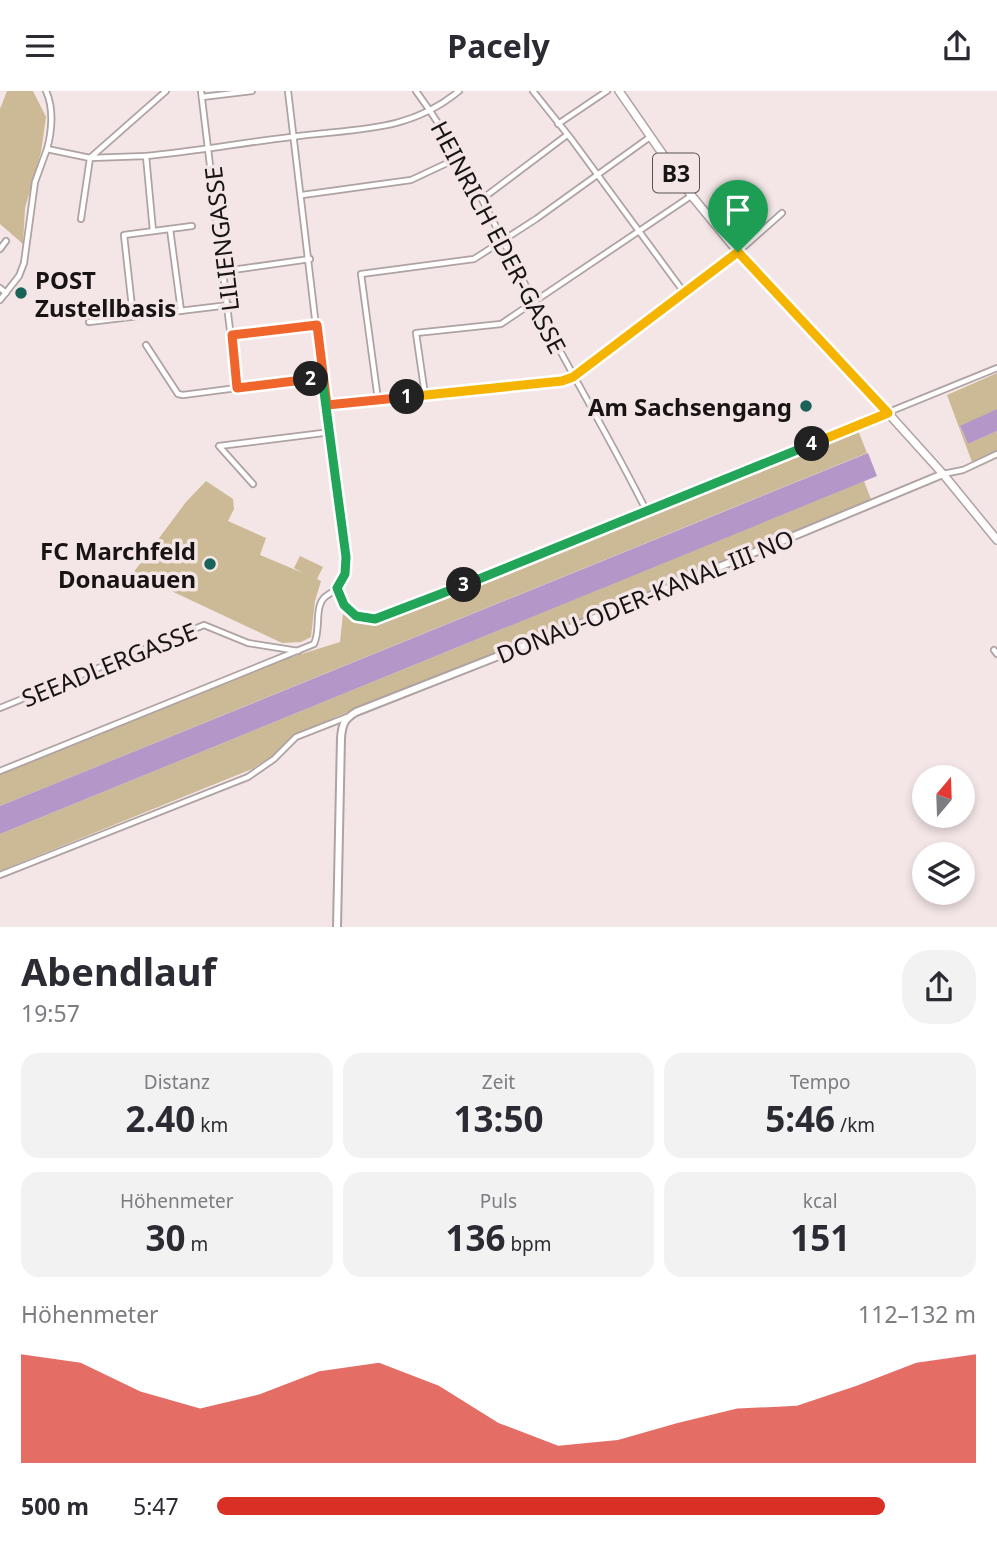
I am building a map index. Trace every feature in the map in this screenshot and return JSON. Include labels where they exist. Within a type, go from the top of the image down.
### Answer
[{"type":"main road","name":"B3","points":[[619,91],[691,195],[738,252],[943,474],[997,540]]},
{"type":"street","points":[[0,300],[19,277],[24,263],[35,182],[47,149],[51,117],[50,99],[46,91]]},
{"type":"street","points":[[81,219],[90,158],[166,91]]},
{"type":"street","points":[[202,94],[252,91]]},
{"type":"street","points":[[0,771],[314,644],[320,604],[326,595],[337,588],[345,574],[346,557],[288,91]]},
{"type":"street","name":"HEINRICH EDER-GASSE","points":[[416,91],[482,199],[573,377],[646,510]]},
{"type":"street","points":[[47,149],[90,158],[146,156],[372,128],[396,124],[431,112],[459,91]]},
{"type":"street","points":[[533,91],[684,291]]},
{"type":"street","points":[[558,124],[607,91]]},
{"type":"street","name":"LILIENGASSE","points":[[202,94],[237,388]]},
{"type":"street","points":[[482,199],[567,135]]},
{"type":"street","points":[[378,400],[360,274],[474,259],[650,137]]},
{"type":"street","points":[[146,156],[153,231]]},
{"type":"street","points":[[302,195],[411,180],[458,158]]},
{"type":"street","points":[[425,395],[416,333],[501,324],[691,195]]},
{"type":"street","points":[[327,405],[562,381],[573,377],[738,252],[782,213]]},
{"type":"street","points":[[133,316],[124,235],[192,226]]},
{"type":"street","points":[[170,229],[181,311]]},
{"type":"street","points":[[0,249],[6,241]]},
{"type":"street","points":[[225,271],[310,259]]},
{"type":"street","points":[[0,288],[6,293]]},
{"type":"street","points":[[89,322],[229,305]]},
{"type":"street","points":[[232,335],[317,325]]},
{"type":"street","points":[[146,345],[178,394],[322,377]]},
{"type":"street","points":[[337,588],[344,605],[356,616],[375,619],[997,368]]},
{"type":"street","points":[[253,484],[219,446],[331,432]]},
{"type":"street","points":[[943,474],[963,470],[997,454]]},
{"type":"street","name":"DONAU-ODER-KANAL III NO","points":[[347,717],[614,611],[943,474]]},
{"type":"street","name":"SEEADLERGASSE","points":[[0,708],[204,625],[248,643],[299,652]]},
{"type":"street","points":[[0,875],[248,777],[274,759],[296,737],[347,717]]},
{"type":"street","points":[[337,926],[341,738],[347,717]]},
{"type":"shaded area","points":[[7,91],[33,91],[46,117],[41,152],[25,208],[23,244],[0,224],[0,109]]},
{"type":"shaded area","points":[[997,373],[997,409],[960,427],[968,444],[997,431],[997,451],[972,462],[947,395]]},
{"type":"shaded area","points":[[997,409],[997,431],[968,444],[960,426]]},
{"type":"shaded area","points":[[858,430],[867,453],[0,806],[0,773],[269,664],[340,642],[343,614],[369,622],[391,619],[437,598]]},
{"type":"shaded area","points":[[868,453],[877,476],[0,834],[0,806]]},
{"type":"shaded area","name":"FC Marchfeld Donauauen","points":[[206,481],[233,499],[234,509],[228,521],[266,538],[260,555],[303,573],[294,568],[300,556],[323,567],[317,579],[321,581],[315,601],[311,637],[301,642],[282,643],[133,573],[186,502]]},
{"type":"shaded area","points":[[864,481],[872,502],[338,716],[293,736],[271,757],[252,769],[0,871],[0,834]]},
{"type":"place","name":"POST Zustellbasis","points":[[21,293]]},
{"type":"place","name":"Am Sachsengang","points":[[806,406]]},
{"type":"place","name":"FC Marchfeld Donauauen","points":[[210,564]]},
{"type":"route","points":[[738,252],[888,413],[390,615],[375,619],[356,616],[344,605],[337,588],[345,574],[346,557],[322,377],[237,388],[232,335],[317,325],[327,405],[562,381],[573,377],[608,352],[738,252]]}]
